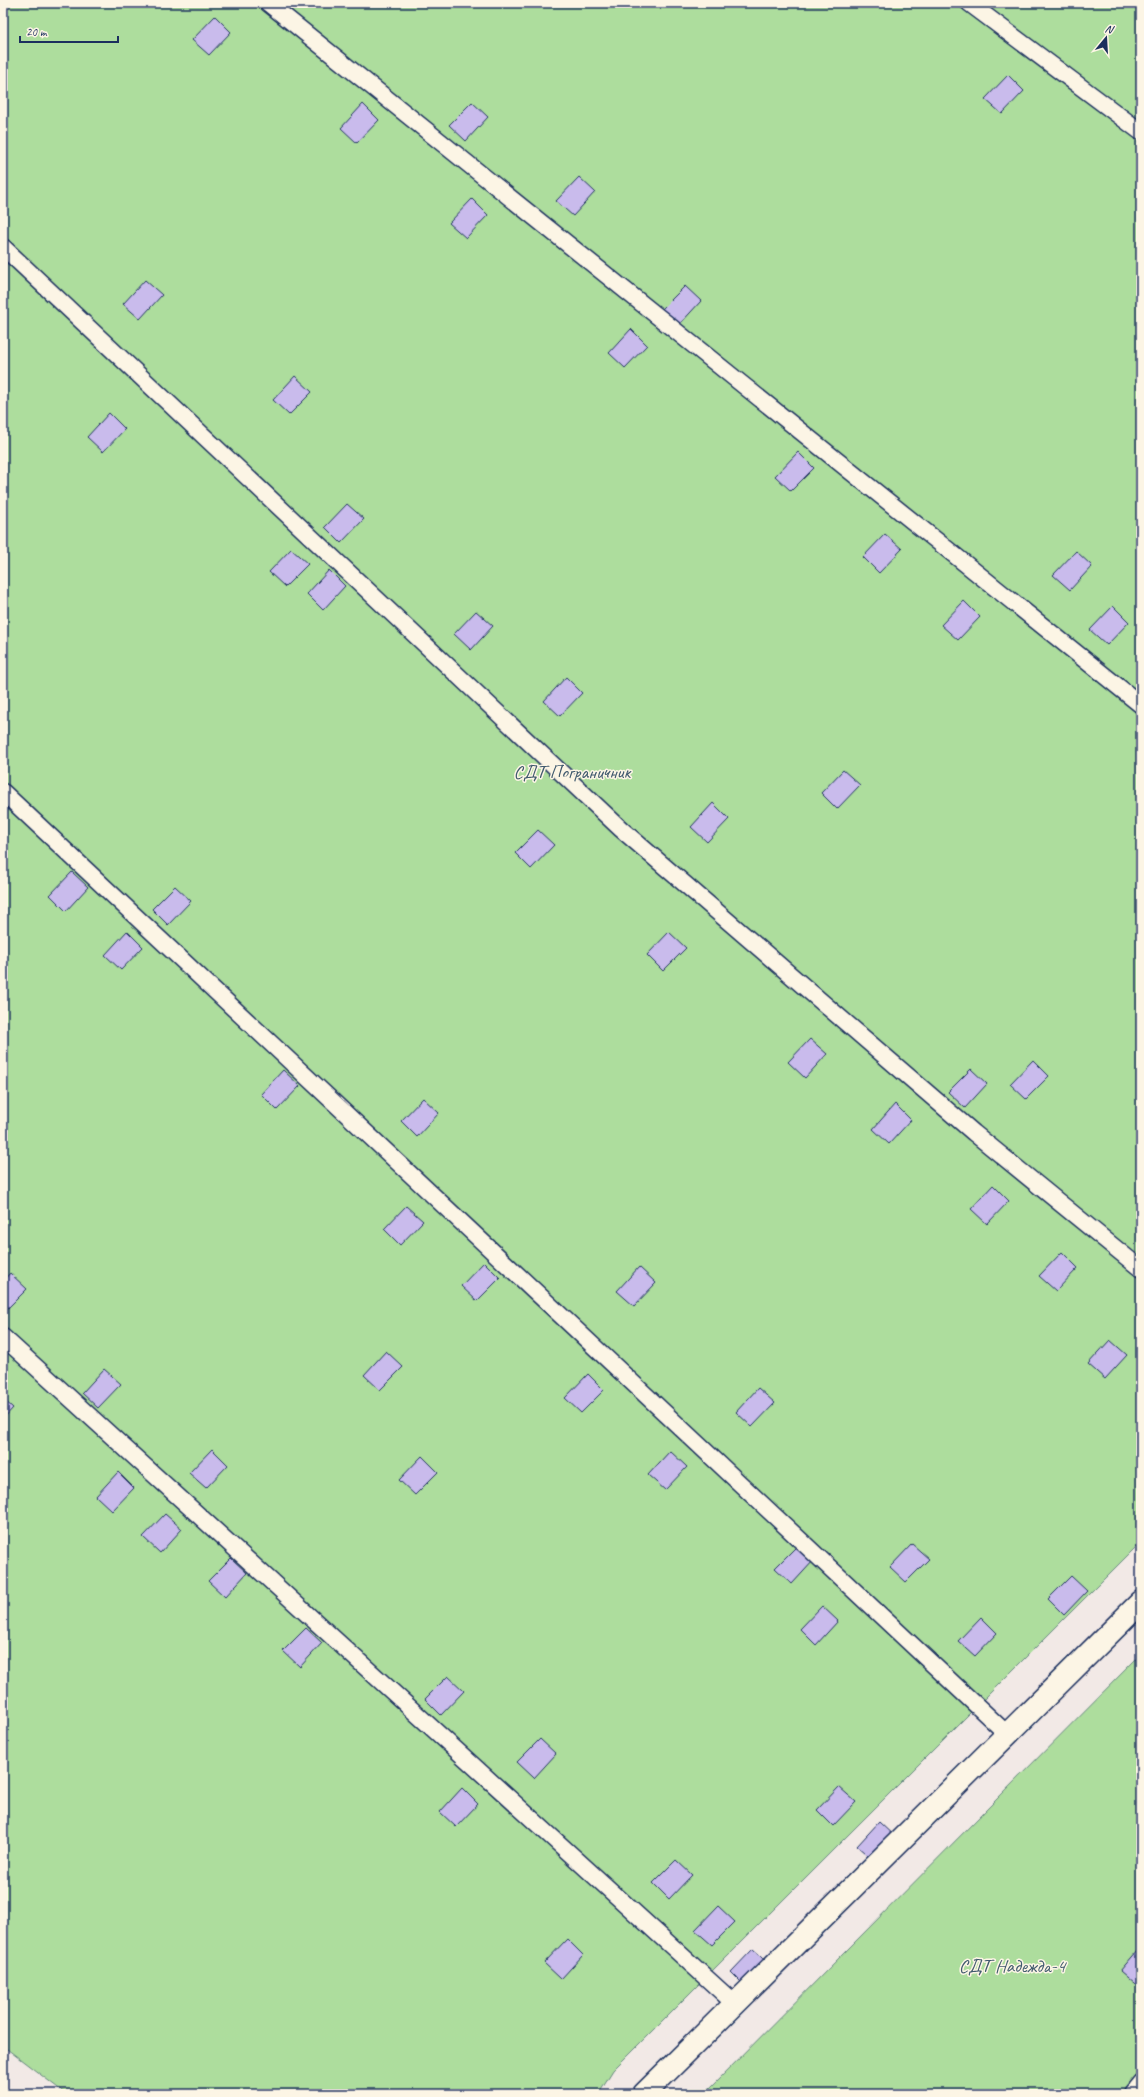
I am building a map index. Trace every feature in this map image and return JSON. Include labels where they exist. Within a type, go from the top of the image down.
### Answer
[{"type":"street","points":[[644,2094],[1141,1602]]},
{"type":"lane","points":[[268,3],[1141,705]]},
{"type":"lane","points":[[969,3],[1141,132]]},
{"type":"lane","points":[[3,248],[622,829],[974,1133],[1141,1269]]},
{"type":"lane","points":[[3,792],[1007,1734]]},
{"type":"lane","points":[[3,1337],[735,2004]]},
{"type":"lane","points":[[1132,2094],[1141,2083]]},
{"type":"green space","name":"СДТ Пограничник","points":[[3,3],[1141,3],[1141,1542],[613,2070],[598,2094],[66,2094],[3,2046]]},
{"type":"green space","name":"СДТ Надежда-4","points":[[1141,1654],[1141,2094],[704,2094]]},
{"type":"building","points":[[215,16],[231,32],[209,55],[192,40]]},
{"type":"building","points":[[1008,75],[1024,91],[1002,114],[985,99]]},
{"type":"building","points":[[472,102],[488,117],[466,141],[449,125]]},
{"type":"building","points":[[363,104],[379,120],[357,143],[341,128]]},
{"type":"building","points":[[579,177],[595,192],[573,216],[556,201]]},
{"type":"building","points":[[472,199],[488,215],[466,238],[449,223]]},
{"type":"building","points":[[145,280],[162,295],[140,319],[123,304]]},
{"type":"building","points":[[685,286],[701,301],[679,325],[662,309]]},
{"type":"building","points":[[3,313],[7,317],[3,322]]},
{"type":"building","points":[[631,329],[647,345],[625,368],[609,353]]},
{"type":"building","points":[[295,376],[312,392],[289,415],[273,400]]},
{"type":"building","points":[[109,413],[125,429],[103,452],[87,437]]},
{"type":"building","points":[[798,452],[814,468],[791,491],[775,476]]},
{"type":"building","points":[[347,504],[364,519],[341,543],[325,527]]},
{"type":"building","points":[[885,534],[902,549],[879,573],[863,557]]},
{"type":"building","points":[[291,549],[308,564],[285,587],[269,572]]},
{"type":"building","points":[[1076,551],[1092,566],[1070,590],[1053,575]]},
{"type":"building","points":[[329,570],[345,586],[323,610],[307,594]]},
{"type":"building","points":[[964,601],[980,617],[958,640],[941,625]]},
{"type":"building","points":[[1113,606],[1129,622],[1107,645],[1090,630]]},
{"type":"building","points":[[476,611],[493,626],[471,650],[454,634]]},
{"type":"building","points":[[566,677],[582,693],[560,716],[544,701]]},
{"type":"building","points":[[843,770],[860,785],[837,809],[821,793]]},
{"type":"building","points":[[713,803],[729,819],[707,842],[691,827]]},
{"type":"building","points":[[538,830],[554,845],[531,869],[515,853]]},
{"type":"building","points":[[72,872],[88,887],[66,911],[50,895]]},
{"type":"building","points":[[175,886],[191,901],[168,925],[152,909]]},
{"type":"building","points":[[127,931],[143,947],[121,970],[105,955]]},
{"type":"building","points":[[669,932],[686,948],[663,971],[647,955]]},
{"type":"building","points":[[810,1039],[827,1054],[805,1078],[788,1062]]},
{"type":"building","points":[[1033,1060],[1049,1076],[1026,1099],[1010,1084]]},
{"type":"building","points":[[971,1069],[987,1084],[965,1108],[948,1092]]},
{"type":"building","points":[[283,1070],[300,1086],[277,1110],[261,1094]]},
{"type":"building","points":[[423,1098],[439,1113],[417,1137],[401,1121]]},
{"type":"building","points":[[895,1104],[911,1120],[889,1144],[873,1129]]},
{"type":"building","points":[[993,1185],[1009,1201],[987,1224],[971,1209]]},
{"type":"building","points":[[406,1206],[423,1221],[400,1245],[384,1229]]},
{"type":"building","points":[[1062,1252],[1078,1268],[1056,1291],[1039,1276]]},
{"type":"building","points":[[484,1262],[500,1278],[477,1301],[461,1286]]},
{"type":"building","points":[[639,1267],[656,1283],[634,1306],[617,1291]]},
{"type":"building","points":[[10,1273],[27,1289],[4,1312],[3,1281]]},
{"type":"building","points":[[1110,1340],[1127,1355],[1105,1379],[1088,1364]]},
{"type":"building","points":[[386,1351],[403,1367],[380,1390],[364,1375]]},
{"type":"building","points":[[104,1369],[121,1384],[98,1408],[82,1393]]},
{"type":"building","points":[[588,1374],[604,1390],[581,1413],[565,1398]]},
{"type":"building","points":[[758,1388],[775,1403],[752,1427],[736,1412]]},
{"type":"building","points":[[3,1399],[13,1408],[3,1419]]},
{"type":"building","points":[[212,1449],[228,1465],[206,1488],[189,1473]]},
{"type":"building","points":[[670,1451],[687,1467],[665,1490],[648,1475]]},
{"type":"building","points":[[422,1456],[438,1472],[415,1495],[399,1480]]},
{"type":"building","points":[[118,1472],[134,1488],[112,1511],[96,1496]]},
{"type":"building","points":[[165,1514],[182,1529],[160,1553],[143,1537]]},
{"type":"building","points":[[912,1544],[929,1559],[906,1582],[890,1567]]},
{"type":"building","points":[[798,1545],[814,1560],[792,1584],[775,1568]]},
{"type":"building","points":[[231,1558],[247,1573],[225,1597],[208,1581]]},
{"type":"building","points":[[1071,1576],[1087,1591],[1064,1615],[1048,1599]]},
{"type":"building","points":[[822,1606],[838,1621],[816,1645],[800,1629]]},
{"type":"building","points":[[981,1617],[997,1633],[975,1656],[958,1641]]},
{"type":"building","points":[[306,1628],[322,1643],[300,1667],[283,1651]]},
{"type":"building","points":[[448,1676],[464,1691],[441,1715],[425,1699]]},
{"type":"building","points":[[540,1739],[556,1754],[534,1778],[517,1762]]},
{"type":"building","points":[[839,1787],[856,1802],[833,1826],[817,1810]]},
{"type":"building","points":[[462,1788],[478,1804],[456,1827],[440,1812]]},
{"type":"building","points":[[879,1822],[896,1838],[874,1861],[857,1846]]},
{"type":"building","points":[[676,1860],[692,1875],[669,1899],[653,1883]]},
{"type":"building","points":[[718,1906],[735,1922],[712,1945],[695,1930]]},
{"type":"building","points":[[567,1939],[583,1955],[561,1979],[544,1963]]},
{"type":"building","points":[[753,1949],[770,1964],[747,1988],[731,1972]]},
{"type":"building","points":[[1138,1950],[1141,1953],[1141,1989],[1120,1971]]}]
